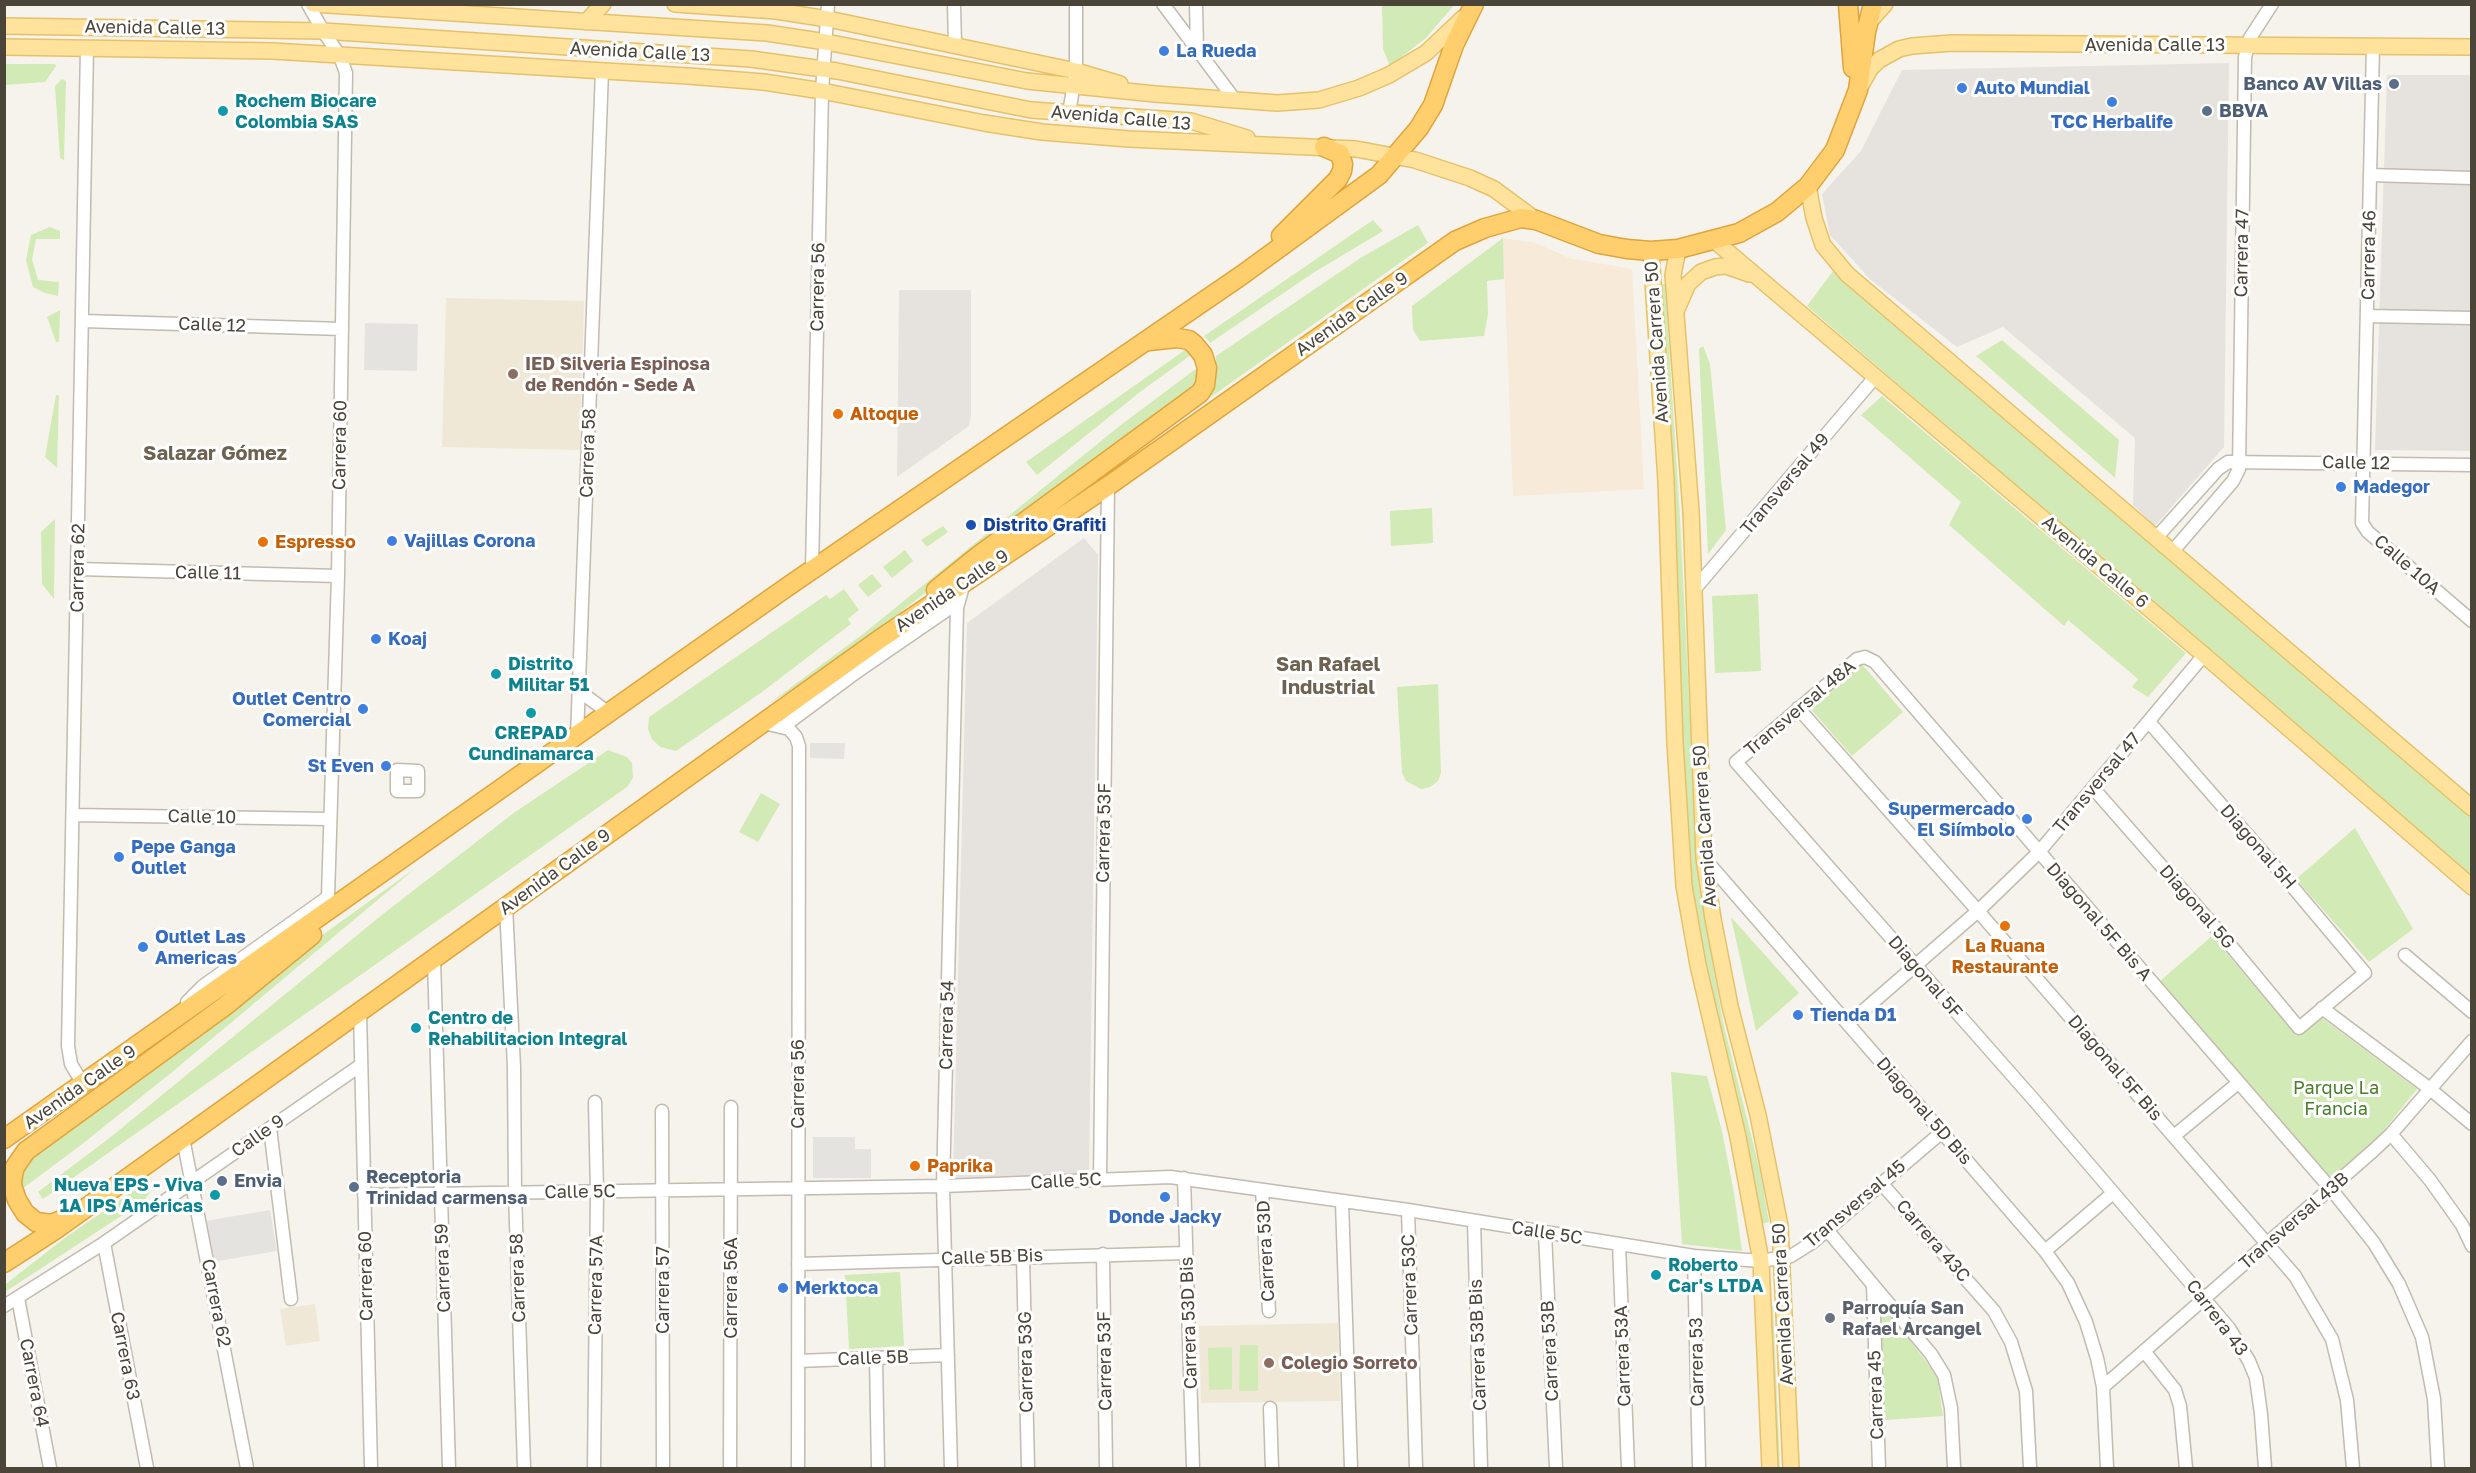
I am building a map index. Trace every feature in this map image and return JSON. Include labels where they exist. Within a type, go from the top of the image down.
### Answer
[{"type":"highway","points":[[1848,4],[1856,95]]},
{"type":"highway","name":"Avenida Calle 9","points":[[4,1139],[812,570],[1242,275],[1379,175],[1419,128],[1433,105],[1457,36],[1473,6]]},
{"type":"highway","points":[[1856,95],[1871,13]]},
{"type":"highway","name":"Avenida Calle 9","points":[[4,1263],[55,1230],[880,639],[1108,486],[1455,241],[1485,228],[1521,218],[1536,220],[1599,244],[1651,251],[1678,249],[1739,233],[1765,220],[1808,186],[1835,150],[1856,95]]},
{"type":"highway","points":[[1242,275],[1338,179],[1343,164],[1342,159],[1335,151],[1324,147]]},
{"type":"highway","points":[[880,639],[970,562],[1200,393],[1205,385],[1207,368],[1203,355],[1194,344],[1189,340],[1177,338],[1145,342]]},
{"type":"highway","points":[[328,897],[389,868]]},
{"type":"highway","points":[[89,1205],[51,1224],[36,1222],[26,1213],[14,1194],[12,1185],[15,1167],[35,1143],[277,965],[389,868]]},
{"type":"highway","name":"Avenida Calle 9","points":[[4,1275],[55,1230]]},
{"type":"main road","name":"Avenida Calle 13","points":[[313,4],[767,33],[826,42],[985,74],[1075,79]]},
{"type":"main road","points":[[586,22],[603,4]]},
{"type":"main road","name":"Avenida Calle 13","points":[[675,4],[828,12],[1075,79],[1155,94],[1298,103],[1338,95],[1365,86],[1402,69],[1453,30],[1473,6]]},
{"type":"main road","points":[[1871,13],[1885,4]]},
{"type":"main road","name":"Avenida Calle 13","points":[[4,26],[323,32],[751,59],[824,69],[1012,107],[1191,121],[1268,144]]},
{"type":"main road","points":[[94,48],[137,28]]},
{"type":"main road","name":"Avenida Calle 13","points":[[1856,95],[1870,69],[1879,60],[1899,49],[1912,46],[1952,44],[2247,45],[2472,48]]},
{"type":"main road","name":"Avenida Calle 13","points":[[4,47],[273,51],[764,82],[948,116],[1062,134],[1356,149],[1396,156],[1475,180],[1494,189],[1536,220]]},
{"type":"main road","points":[[574,48],[602,71]]},
{"type":"main road","points":[[918,88],[948,116]]},
{"type":"main road","points":[[1808,186],[1814,218],[1823,245],[1847,274],[2472,808]]},
{"type":"main road","name":"Avenida Calle 6","points":[[1715,241],[2204,654],[2472,887]]},
{"type":"main road","name":"Avenida Carrera 50","points":[[1678,249],[1673,276],[1690,511],[1704,858],[1727,996],[1758,1115],[1779,1226],[1791,1468]]},
{"type":"main road","name":"Avenida Carrera 50","points":[[1651,251],[1666,481],[1675,743],[1684,886],[1698,964],[1738,1137],[1761,1261],[1770,1468]]},
{"type":"main road","points":[[1676,312],[1688,284],[1708,269],[1726,266],[1761,279]]},
{"type":"street","name":"Carrera 60","points":[[308,4],[323,32],[340,56],[346,73],[338,576],[328,897]]},
{"type":"street","points":[[954,4],[956,46]]},
{"type":"street","points":[[1069,113],[1075,79],[1076,4]]},
{"type":"street","points":[[1163,4],[1235,100]]},
{"type":"street","points":[[1196,4],[1197,48]]},
{"type":"street","points":[[2247,45],[2272,4]]},
{"type":"street","name":"Carrera 56","points":[[812,570],[822,91],[828,12]]},
{"type":"street","name":"Carrera 47","points":[[2172,552],[2233,481],[2240,461],[2247,45]]},
{"type":"street","name":"Carrera 46","points":[[2365,463],[2373,46]]},
{"type":"street","name":"Carrera 62","points":[[83,1084],[71,1064],[68,1052],[82,321],[94,48]]},
{"type":"street","name":"Carrera 58","points":[[577,736],[602,71]]},
{"type":"street","points":[[2370,175],[2472,178]]},
{"type":"street","points":[[2368,316],[2472,318]]},
{"type":"street","name":"Calle 12","points":[[82,321],[342,329]]},
{"type":"street","name":"Transversal 49","points":[[1693,591],[1876,376]]},
{"type":"street","points":[[2156,538],[2218,469],[2228,462],[2240,461]]},
{"type":"street","name":"Calle 12","points":[[2240,461],[2472,465]]},
{"type":"street","name":"Calle 10A","points":[[2365,463],[2362,523],[2365,529],[2472,621]]},
{"type":"street","name":"Carrera 53F","points":[[1100,1179],[1108,486]]},
{"type":"street","name":"Calle 11","points":[[78,569],[338,576]]},
{"type":"street","name":"Carrera 54","points":[[951,1468],[943,1186],[957,603],[964,583]]},
{"type":"street","points":[[764,723],[784,726],[957,603]]},
{"type":"street","name":"Transversal 47","points":[[1848,1024],[1915,967],[2039,852],[2204,654]]},
{"type":"street","name":"Transversal 48A","points":[[1736,762],[1857,659],[1865,657]]},
{"type":"street","name":"Diagonal 5F Bis A","points":[[1865,657],[1875,662],[2331,1189],[2385,1258],[2419,1329],[2431,1379],[2438,1468]]},
{"type":"street","points":[[579,691],[609,713]]},
{"type":"street","name":"Diagonal 5F Bis","points":[[1798,708],[1978,910],[2295,1276],[2331,1339],[2347,1400],[2354,1468]]},
{"type":"street","name":"Diagonal 5H","points":[[2149,722],[2365,973],[2322,1008]]},
{"type":"street","name":"Carrera 56","points":[[784,726],[796,737],[799,746],[798,1468]]},
{"type":"street","name":"Diagonal 5F","points":[[1736,762],[2113,1193]]},
{"type":"street","name":"Diagonal 5G","points":[[2093,788],[2222,934],[2299,1028],[2322,1008]]},
{"type":"street","name":"Calle 10","points":[[73,815],[330,819]]},
{"type":"street","name":"Diagonal 5D Bis","points":[[1704,858],[2045,1251],[2068,1283],[2086,1322],[2097,1358],[2103,1387],[2107,1468]]},
{"type":"street","name":"Avenida Calle 9","points":[[155,1034],[203,986],[328,897]]},
{"type":"street","name":"Carrera 58","points":[[506,907],[514,1067],[515,1193],[524,1468]]},
{"type":"street","points":[[2405,955],[2472,1012]]},
{"type":"street","name":"Carrera 59","points":[[434,959],[449,1468]]},
{"type":"street","points":[[2322,1008],[2430,1089],[2472,1124]]},
{"type":"street","name":"Carrera 60","points":[[360,1012],[371,1468]]},
{"type":"street","name":"Transversal 43B","points":[[2103,1387],[2391,1134],[2472,1041]]},
{"type":"street","name":"Calle 9","points":[[4,1306],[104,1243],[361,1065]]},
{"type":"street","points":[[2174,1136],[2238,1083]]},
{"type":"street","name":"Carrera 57A","points":[[594,1468],[597,1192],[595,1102]]},
{"type":"street","name":"Carrera 56A","points":[[730,1468],[731,1107]]},
{"type":"street","name":"Carrera 57","points":[[662,1111],[663,1468]]},
{"type":"street","points":[[270,1128],[291,1299]]},
{"type":"street","name":"Transversal 45","points":[[1761,1261],[1791,1256],[1828,1231],[1942,1132]]},
{"type":"street","points":[[2391,1134],[2430,1180],[2462,1225],[2472,1246]]},
{"type":"street","name":"Carrera 62","points":[[183,1138],[247,1468]]},
{"type":"street","name":"Calle 5C","points":[[364,1195],[943,1186],[1170,1177],[1408,1210],[1694,1256],[1761,1261]]},
{"type":"street","name":"Carrera 53D Bis","points":[[1184,1178],[1193,1468]]},
{"type":"street","name":"Carrera 43C","points":[[1882,1184],[1994,1311],[2012,1342],[2026,1391],[2030,1468]]},
{"type":"street","name":"Carrera 53D","points":[[1262,1190],[1269,1311]]},
{"type":"street","points":[[2045,1251],[2113,1193]]},
{"type":"street","name":"Carrera 43","points":[[2113,1193],[2205,1298],[2229,1328],[2249,1361],[2256,1378],[2265,1468]]},
{"type":"street","points":[[1342,1202],[1351,1468]]},
{"type":"street","name":"Carrera 53C","points":[[1408,1210],[1416,1468]]},
{"type":"street","name":"Carrera 53B Bis","points":[[1474,1221],[1481,1468]]},
{"type":"street","points":[[1828,1231],[1930,1354],[1944,1375],[1951,1408],[1954,1468]]},
{"type":"street","name":"Carrera 53B","points":[[1545,1233],[1556,1468]]},
{"type":"street","name":"Carrera 63","points":[[104,1243],[147,1468]]},
{"type":"street","name":"Carrera 53A","points":[[1619,1244],[1628,1468]]},
{"type":"street","name":"Calle 5B Bis","points":[[798,1264],[1186,1253]]},
{"type":"street","name":"Carrera 53F","points":[[1103,1254],[1106,1468]]},
{"type":"street","name":"Carrera 53","points":[[1694,1256],[1699,1468]]},
{"type":"street","name":"Carrera 53G","points":[[1023,1257],[1028,1468]]},
{"type":"street","name":"Carrera 45","points":[[1873,1286],[1879,1468]]},
{"type":"street","name":"Carrera 64","points":[[18,1298],[50,1468]]},
{"type":"street","points":[[2144,1351],[2175,1390],[2180,1406],[2186,1468]]},
{"type":"street","name":"Calle 5B","points":[[798,1361],[948,1355]]},
{"type":"street","points":[[876,1358],[878,1468]]},
{"type":"street","points":[[1270,1408],[1272,1468]]},
{"type":"shaded area","points":[[2229,63],[2224,447],[2155,526],[2133,505],[2135,438],[2003,327],[1957,347],[1870,279],[1830,235],[1822,194],[1861,151],[1902,70]]},
{"type":"shaded area","points":[[2387,75],[2471,75],[2471,451],[2375,450]]},
{"type":"shaded area","points":[[1503,238],[1536,243],[1569,258],[1632,269],[1644,489],[1513,496]]},
{"type":"shaded area","points":[[899,290],[971,290],[971,416],[969,426],[897,477]]},
{"type":"shaded area","name":"IED Silveria Espinosa de Rendón - Sede A","points":[[446,298],[584,301],[580,450],[442,447]]},
{"type":"shaded area","points":[[365,323],[418,324],[417,371],[364,370]]},
{"type":"shaded area","points":[[1084,538],[1098,555],[1089,1173],[953,1178],[967,623]]},
{"type":"shaded area","points":[[810,743],[845,743],[844,759],[810,758]]},
{"type":"shaded area","points":[[813,1137],[855,1137],[855,1149],[871,1149],[871,1178],[813,1178]]},
{"type":"shaded area","points":[[270,1210],[277,1251],[212,1262],[206,1221]]},
{"type":"shaded area","points":[[315,1304],[320,1341],[286,1346],[280,1309]]},
{"type":"shaded area","name":"Colegio Sorreto","points":[[1338,1323],[1340,1401],[1201,1403],[1199,1326]]},
{"type":"green space","points":[[1382,5],[1454,5],[1426,38],[1390,66],[1383,49]]},
{"type":"green space","points":[[5,64],[55,64],[56,66],[45,82],[5,85]]},
{"type":"green space","points":[[62,79],[66,81],[64,160],[60,158],[55,86]]},
{"type":"green space","points":[[1373,220],[1383,231],[1313,273],[1210,343],[1204,336]]},
{"type":"green space","points":[[1418,225],[1428,243],[1208,399],[1216,375],[1216,356],[1362,257]]},
{"type":"green space","points":[[50,227],[60,231],[60,239],[36,239],[32,259],[38,280],[59,282],[58,296],[33,287],[26,260],[31,235]]},
{"type":"green space","points":[[1503,238],[1504,279],[1487,281],[1488,314],[1484,336],[1420,341],[1413,330],[1412,306]]},
{"type":"green space","points":[[1833,271],[2471,816],[2471,876],[1807,306]]},
{"type":"green space","points":[[1665,284],[1680,518],[1698,880],[1723,1022],[1761,1175],[1769,1222],[1761,1224],[1727,1072],[1689,881],[1657,285]]},
{"type":"green space","points":[[60,310],[59,342],[56,342],[47,317]]},
{"type":"green space","points":[[2002,340],[2119,440],[2115,478],[1976,356]]},
{"type":"green space","points":[[1703,346],[1710,364],[1726,530],[1708,554],[1699,349]]},
{"type":"green space","points":[[1185,350],[1191,355],[1140,392],[1037,475],[1026,462]]},
{"type":"green space","points":[[1201,365],[1197,385],[843,657],[767,705],[863,634],[1122,424]]},
{"type":"green space","points":[[56,395],[59,395],[57,468],[45,457]]},
{"type":"green space","points":[[1882,396],[2186,653],[2148,697],[2132,687],[2138,679],[2068,620],[2064,626],[1949,525],[1961,502],[1861,415]]},
{"type":"green space","points":[[1432,508],[1433,543],[1391,546],[1390,511]]},
{"type":"green space","points":[[55,519],[54,599],[42,584],[41,532]]},
{"type":"green space","points":[[943,526],[948,532],[927,547],[921,540]]},
{"type":"green space","points":[[905,550],[913,561],[892,578],[883,567]]},
{"type":"green space","points":[[872,574],[882,586],[868,597],[858,585]]},
{"type":"green space","points":[[844,589],[859,610],[848,619],[851,624],[762,692],[676,751],[660,747],[652,739],[648,729],[649,717],[826,595],[830,599]]},
{"type":"green space","points":[[1758,594],[1761,671],[1715,673],[1712,596]]},
{"type":"green space","points":[[1860,662],[1903,712],[1852,756],[1809,707]]},
{"type":"green space","points":[[1438,684],[1441,773],[1438,781],[1430,787],[1421,789],[1406,781],[1402,773],[1397,687]]},
{"type":"green space","points":[[608,750],[627,757],[632,763],[633,778],[627,787],[43,1199],[38,1192],[112,1136],[383,914],[515,812]]},
{"type":"green space","points":[[761,793],[780,804],[758,842],[739,832]]},
{"type":"green space","points":[[2355,828],[2413,929],[2369,962],[2296,879]]},
{"type":"green space","points":[[417,867],[171,1073],[22,1189],[19,1177],[24,1162],[46,1144],[92,1115],[183,1049],[314,941]]},
{"type":"green space","points":[[1731,917],[1799,993],[1756,1031]]},
{"type":"green space","name":"Parque La Francia","points":[[2212,936],[2296,1035],[2322,1018],[2417,1089],[2380,1135],[2330,1179],[2160,981]]},
{"type":"green space","points":[[1671,1072],[1707,1076],[1722,1131],[1742,1251],[1682,1244]]},
{"type":"green space","points":[[151,1179],[153,1184],[144,1201],[5,1292],[5,1285],[66,1237]]},
{"type":"green space","points":[[900,1272],[904,1346],[849,1349],[845,1275]]},
{"type":"green space","points":[[1877,1297],[1937,1376],[1943,1416],[1885,1420]]},
{"type":"green space","points":[[1767,1304],[1773,1306],[1780,1468],[1773,1468]]},
{"type":"green space","points":[[1240,1345],[1258,1345],[1258,1391],[1239,1391]]},
{"type":"green space","points":[[1232,1347],[1232,1389],[1209,1390],[1208,1348]]},
{"type":"place","name":"La Rueda","points":[[1164,51]]},
{"type":"place","name":"Banco AV Villas","points":[[2394,84]]},
{"type":"place","name":"Auto Mundial","points":[[1962,88]]},
{"type":"place","name":"TCC Herbalife","points":[[2112,102]]},
{"type":"place","name":"Rochem Biocare Colombia SAS","points":[[223,111]]},
{"type":"place","name":"BBVA","points":[[2207,111]]},
{"type":"place","name":"IED Silveria Espinosa de Rendón - Sede A","points":[[513,374]]},
{"type":"place","name":"Altoque","points":[[838,414]]},
{"type":"place","name":"Madegor","points":[[2341,487]]},
{"type":"place","name":"Distrito Grafiti","points":[[971,525]]},
{"type":"place","name":"Vajillas Corona","points":[[392,541]]},
{"type":"place","name":"Espresso","points":[[263,542]]},
{"type":"place","name":"Koaj","points":[[376,639]]},
{"type":"place","name":"Distrito Militar 51","points":[[496,674]]},
{"type":"place","name":"Outlet Centro Comercial","points":[[363,709]]},
{"type":"place","name":"CREPAD Cundinamarca","points":[[531,713]]},
{"type":"place","name":"St Even","points":[[386,766]]},
{"type":"place","name":"Supermercado El Siímbolo","points":[[2027,819]]},
{"type":"place","name":"Pepe Ganga Outlet","points":[[119,857]]},
{"type":"place","name":"La Ruana Restaurante","points":[[2005,926]]},
{"type":"place","name":"Outlet Las Americas","points":[[143,947]]},
{"type":"place","name":"Tienda D1","points":[[1798,1015]]},
{"type":"place","name":"Centro de Rehabilitacion Integral","points":[[416,1028]]},
{"type":"place","name":"Paprika","points":[[915,1166]]},
{"type":"place","name":"Envia","points":[[222,1181]]},
{"type":"place","name":"Receptoria Trinidad carmensa","points":[[354,1187]]},
{"type":"place","name":"Nueva EPS - Viva 1A IPS Américas","points":[[215,1195]]},
{"type":"place","name":"Donde Jacky","points":[[1165,1197]]},
{"type":"place","name":"Roberto Car's LTDA","points":[[1656,1275]]},
{"type":"place","name":"Merktoca","points":[[783,1288]]},
{"type":"place","name":"Parroquía San Rafael Arcangel","points":[[1830,1318]]},
{"type":"place","name":"Colegio Sorreto","points":[[1269,1363]]},
{"type":"district","name":"Salazar Gómez","points":[[215,454]]},
{"type":"district","name":"San Rafael Industrial","points":[[1328,676]]}]
